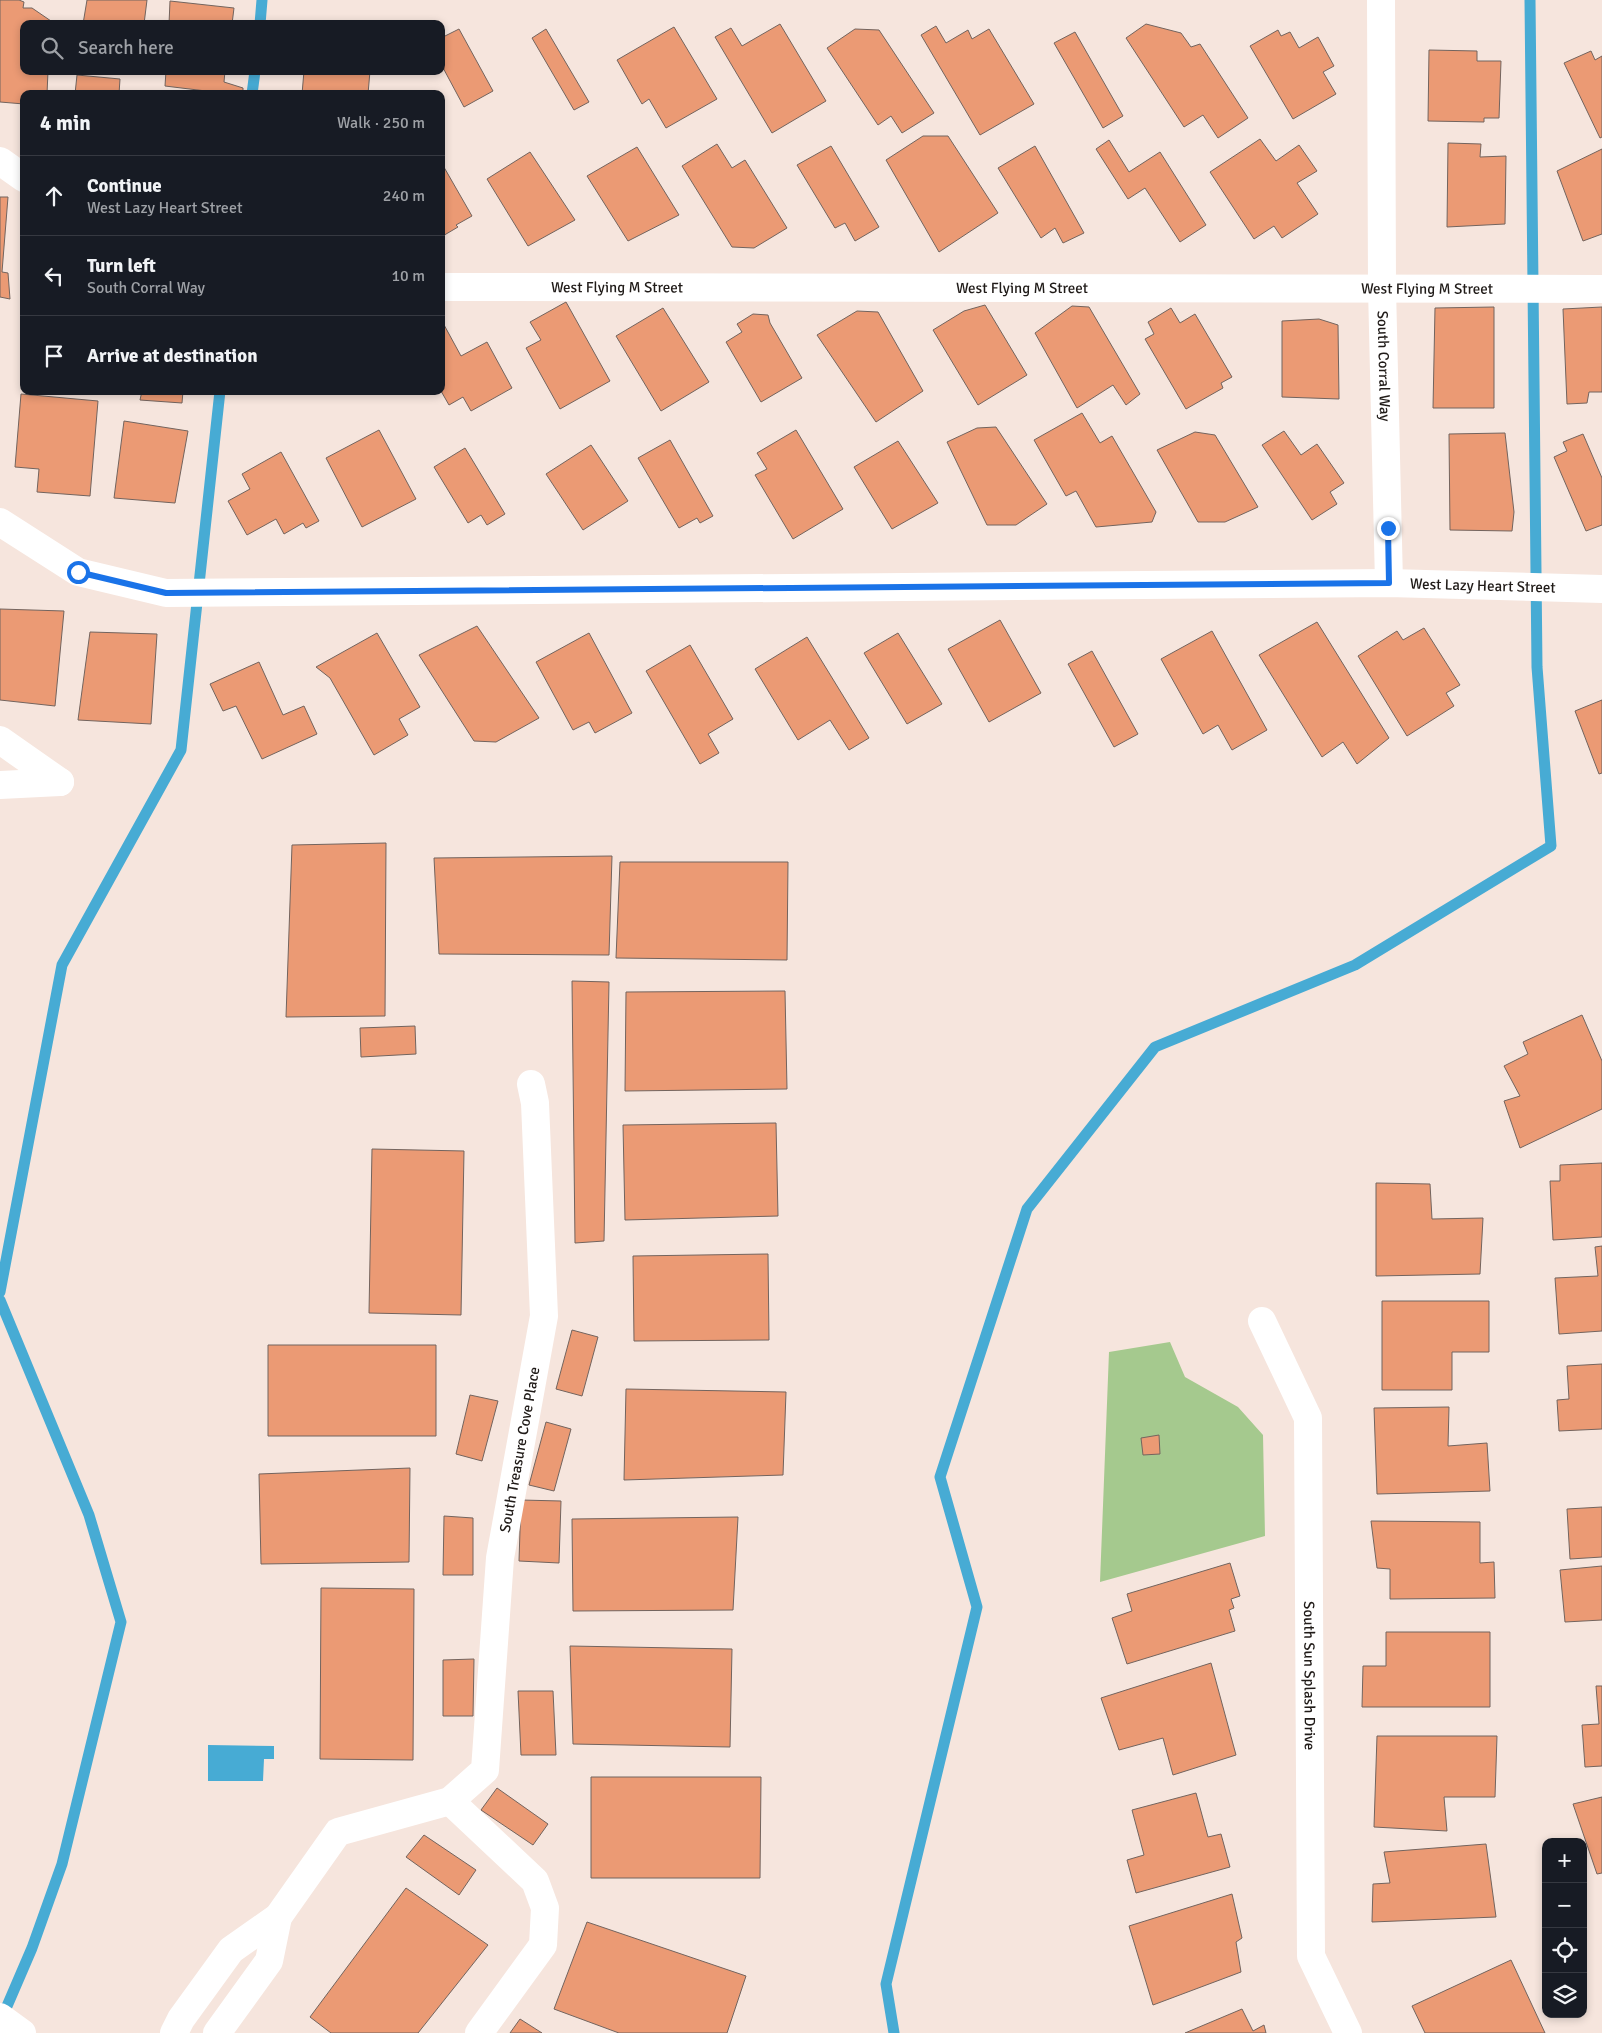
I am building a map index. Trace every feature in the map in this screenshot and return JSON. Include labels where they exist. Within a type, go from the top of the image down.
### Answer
[{"type":"street","name":"South Corral Way","points":[[1381,0],[1382,288],[1389,583]]},
{"type":"street","points":[[0,161],[20,175]]},
{"type":"street","name":"West Flying M Street","points":[[445,287],[1602,289]]},
{"type":"street","name":"West Lazy Heart Street","points":[[0,522],[78,572],[166,593],[1389,583],[1602,589]]},
{"type":"street","points":[[0,740],[60,782],[0,785]]},
{"type":"street","name":"South Treasure Cove Place","points":[[174,2033],[231,1950],[278,1917],[338,1832],[450,1801],[485,1770],[500,1558],[544,1316],[536,1103],[531,1084]]},
{"type":"street","name":"South Sun Splash Drive","points":[[1262,1321],[1308,1418],[1311,1956],[1348,2033]]},
{"type":"street","points":[[450,1801],[535,1881],[545,1908],[543,1945],[479,2033]]},
{"type":"street","name":"South Treasure Cove Place","points":[[217,2033],[268,1961],[278,1917]]},
{"type":"street","points":[[0,2017],[22,2033]]},
{"type":"green space","points":[[1170,1342],[1185,1377],[1238,1407],[1263,1435],[1265,1536],[1100,1582],[1109,1352]]},
{"type":"water","points":[[208,1745],[274,1746],[274,1759],[264,1759],[263,1781],[208,1781]]},
{"type":"building","points":[[0,0],[19,0],[24,2],[23,8],[32,8],[50,20],[20,20],[20,75],[48,75],[47,90],[20,90],[20,104],[0,102]]},
{"type":"building","points":[[87,0],[147,0],[144,20],[84,20]]},
{"type":"building","points":[[170,1],[234,8],[232,20],[169,20]]},
{"type":"building","points":[[780,24],[826,101],[772,133],[715,37],[731,28],[742,46]]},
{"type":"building","points":[[1146,24],[1181,33],[1191,47],[1200,44],[1248,118],[1218,138],[1203,115],[1184,127],[1126,38]]},
{"type":"building","points":[[936,26],[946,43],[968,30],[972,39],[989,29],[1034,104],[980,135],[921,35]]},
{"type":"building","points":[[674,27],[717,99],[666,128],[649,99],[642,104],[617,60]]},
{"type":"building","points":[[459,29],[493,91],[464,107],[445,71],[445,36]]},
{"type":"building","points":[[546,29],[589,102],[574,110],[532,38]]},
{"type":"building","points":[[855,29],[879,30],[934,113],[902,133],[891,116],[878,125],[827,48]]},
{"type":"building","points":[[1278,30],[1281,36],[1290,32],[1299,48],[1318,37],[1334,66],[1323,72],[1336,94],[1293,119],[1250,46]]},
{"type":"building","points":[[1075,32],[1123,116],[1103,128],[1054,43]]},
{"type":"building","points":[[1429,50],[1477,51],[1477,61],[1501,61],[1499,118],[1484,118],[1484,122],[1428,121]]},
{"type":"building","points":[[1591,51],[1595,60],[1602,56],[1602,137],[1600,138],[1564,63]]},
{"type":"building","points":[[77,75],[120,79],[119,90],[75,90]]},
{"type":"building","points":[[166,75],[225,75],[224,82],[243,88],[243,90],[198,90],[165,86]]},
{"type":"building","points":[[304,75],[370,75],[368,90],[302,90]]},
{"type":"building","points":[[923,136],[948,136],[998,213],[939,252],[886,160]]},
{"type":"building","points":[[1260,139],[1276,161],[1299,145],[1317,171],[1297,183],[1318,214],[1282,238],[1274,226],[1254,239],[1210,172]]},
{"type":"building","points":[[1109,140],[1129,172],[1160,152],[1206,225],[1180,242],[1145,188],[1128,199],[1096,149]]},
{"type":"building","points":[[1448,143],[1481,144],[1480,157],[1506,156],[1505,224],[1447,227]]},
{"type":"building","points":[[717,144],[732,168],[745,160],[787,228],[754,248],[732,247],[682,166]]},
{"type":"building","points":[[831,146],[879,227],[855,241],[845,223],[835,228],[797,165]]},
{"type":"building","points":[[1035,146],[1084,233],[1063,243],[1055,228],[1041,238],[998,168]]},
{"type":"building","points":[[637,147],[679,215],[628,241],[587,176]]},
{"type":"building","points":[[1602,149],[1602,234],[1583,241],[1557,171]]},
{"type":"building","points":[[530,152],[575,220],[528,246],[487,179]]},
{"type":"building","points":[[445,169],[472,216],[456,225],[458,227],[445,235]]},
{"type":"building","points":[[0,197],[8,197],[2,272],[8,273],[10,299],[0,297]]},
{"type":"building","points":[[566,302],[610,381],[560,409],[526,348],[541,340],[530,322]]},
{"type":"building","points":[[985,305],[1027,375],[978,405],[933,330],[964,311]]},
{"type":"building","points":[[1072,306],[1089,307],[1140,394],[1126,405],[1113,385],[1077,408],[1035,333]]},
{"type":"building","points":[[1494,307],[1494,408],[1433,408],[1435,308]]},
{"type":"building","points":[[1602,307],[1602,392],[1589,392],[1587,403],[1567,404],[1563,309]]},
{"type":"building","points":[[663,308],[709,382],[661,411],[616,336]]},
{"type":"building","points":[[1171,308],[1180,323],[1195,314],[1232,377],[1221,383],[1223,388],[1186,409],[1145,339],[1154,334],[1148,322]]},
{"type":"building","points":[[857,311],[878,312],[923,391],[876,422],[817,335]]},
{"type":"building","points":[[753,314],[768,315],[770,323],[802,378],[761,402],[726,342],[742,332],[737,324]]},
{"type":"building","points":[[1319,319],[1338,325],[1339,399],[1282,397],[1282,321]]},
{"type":"building","points":[[445,327],[461,356],[487,342],[512,388],[471,411],[463,397],[449,405],[443,395],[445,395]]},
{"type":"building","points":[[21,395],[98,401],[90,496],[37,492],[39,469],[15,467]]},
{"type":"building","points":[[141,395],[183,395],[182,403],[140,400]]},
{"type":"building","points":[[1082,413],[1100,443],[1112,436],[1156,512],[1152,522],[1096,527],[1076,491],[1066,496],[1034,440]]},
{"type":"building","points":[[124,421],[188,431],[175,503],[114,498]]},
{"type":"building","points":[[996,427],[1047,504],[1016,525],[987,525],[947,442],[977,428]]},
{"type":"building","points":[[379,430],[416,499],[362,527],[326,458]]},
{"type":"building","points":[[796,430],[843,509],[793,539],[755,475],[767,469],[757,453]]},
{"type":"building","points":[[1284,431],[1301,455],[1317,444],[1344,483],[1330,492],[1337,504],[1312,520],[1262,445]]},
{"type":"building","points":[[1195,432],[1215,435],[1258,507],[1225,522],[1198,522],[1157,450]]},
{"type":"building","points":[[1505,433],[1514,512],[1512,531],[1450,530],[1449,434]]},
{"type":"building","points":[[1583,434],[1602,478],[1602,525],[1586,531],[1554,457],[1567,451],[1563,442]]},
{"type":"building","points":[[670,440],[713,516],[700,523],[697,518],[679,528],[638,458]]},
{"type":"building","points":[[898,441],[938,503],[892,529],[854,467]]},
{"type":"building","points":[[591,445],[628,501],[583,530],[546,474]]},
{"type":"building","points":[[465,448],[505,514],[487,525],[481,515],[468,523],[434,467]]},
{"type":"building","points":[[281,452],[319,521],[306,528],[303,523],[284,534],[276,519],[247,535],[228,501],[250,489],[242,474]]},
{"type":"building","points":[[0,609],[64,611],[55,706],[0,700]]},
{"type":"building","points":[[1000,620],[1041,693],[989,722],[948,649]]},
{"type":"building","points":[[1317,622],[1389,738],[1357,764],[1343,742],[1322,757],[1259,655]]},
{"type":"building","points":[[477,626],[539,718],[496,742],[474,741],[419,655]]},
{"type":"building","points":[[1424,628],[1460,685],[1446,693],[1454,706],[1407,736],[1358,656],[1397,631],[1403,640]]},
{"type":"building","points":[[1212,631],[1267,730],[1232,750],[1218,725],[1203,734],[1161,659]]},
{"type":"building","points":[[90,632],[157,634],[151,724],[78,720]]},
{"type":"building","points":[[377,633],[420,707],[399,719],[408,735],[374,755],[330,678],[316,667]]},
{"type":"building","points":[[589,633],[632,713],[595,733],[589,722],[573,730],[536,662]]},
{"type":"building","points":[[898,633],[942,704],[907,724],[864,653]]},
{"type":"building","points":[[807,637],[869,738],[849,750],[830,720],[798,740],[755,669]]},
{"type":"building","points":[[690,645],[733,719],[708,734],[719,753],[700,764],[646,671]]},
{"type":"building","points":[[1092,651],[1138,734],[1114,747],[1068,664]]},
{"type":"building","points":[[259,662],[283,715],[304,706],[317,734],[262,759],[236,706],[223,711],[210,684]]},
{"type":"building","points":[[1602,700],[1602,773],[1599,774],[1575,711]]},
{"type":"building","points":[[386,843],[385,1016],[286,1017],[292,845]]},
{"type":"building","points":[[612,856],[609,955],[439,954],[434,858]]},
{"type":"building","points":[[620,862],[788,862],[787,960],[616,958]]},
{"type":"building","points":[[572,981],[609,982],[604,1241],[575,1243]]},
{"type":"building","points":[[785,991],[787,1089],[625,1091],[626,992]]},
{"type":"building","points":[[1582,1015],[1602,1061],[1602,1109],[1520,1148],[1504,1101],[1520,1096],[1504,1066],[1528,1054],[1523,1042]]},
{"type":"building","points":[[415,1026],[416,1054],[361,1057],[360,1028]]},
{"type":"building","points":[[776,1123],[778,1216],[625,1220],[623,1125]]},
{"type":"building","points":[[372,1149],[464,1151],[461,1315],[369,1313]]},
{"type":"building","points":[[1602,1163],[1602,1237],[1553,1240],[1550,1181],[1560,1181],[1560,1165]]},
{"type":"building","points":[[1376,1183],[1430,1184],[1432,1219],[1483,1218],[1480,1274],[1376,1276]]},
{"type":"building","points":[[1602,1246],[1602,1331],[1559,1334],[1555,1278],[1598,1276],[1595,1247]]},
{"type":"building","points":[[768,1254],[769,1340],[634,1341],[633,1256]]},
{"type":"building","points":[[1382,1301],[1489,1301],[1489,1352],[1452,1352],[1452,1390],[1382,1390]]},
{"type":"building","points":[[572,1330],[598,1337],[582,1396],[556,1389]]},
{"type":"building","points":[[268,1345],[436,1345],[436,1436],[268,1436]]},
{"type":"building","points":[[1602,1364],[1602,1429],[1559,1431],[1557,1400],[1569,1399],[1567,1366]]},
{"type":"building","points":[[626,1389],[786,1392],[783,1475],[624,1480]]},
{"type":"building","points":[[470,1395],[498,1401],[482,1461],[456,1454]]},
{"type":"building","points":[[1449,1407],[1448,1446],[1487,1443],[1490,1491],[1377,1494],[1374,1408]]},
{"type":"building","points":[[546,1422],[571,1429],[554,1491],[529,1485]]},
{"type":"building","points":[[1159,1435],[1160,1454],[1143,1455],[1141,1438]]},
{"type":"building","points":[[410,1468],[409,1562],[261,1564],[259,1474]]},
{"type":"building","points":[[521,1500],[561,1501],[559,1563],[519,1561]]},
{"type":"building","points":[[1602,1507],[1602,1557],[1570,1559],[1567,1509]]},
{"type":"building","points":[[444,1516],[473,1518],[473,1575],[443,1575]]},
{"type":"building","points":[[738,1517],[733,1610],[573,1611],[572,1519]]},
{"type":"building","points":[[1371,1521],[1480,1522],[1480,1563],[1494,1562],[1495,1598],[1390,1599],[1390,1569],[1377,1568]]},
{"type":"building","points":[[1230,1563],[1240,1596],[1231,1599],[1234,1608],[1229,1610],[1235,1631],[1127,1664],[1112,1618],[1132,1611],[1127,1594]]},
{"type":"building","points":[[1602,1566],[1602,1620],[1565,1622],[1560,1570]]},
{"type":"building","points":[[321,1588],[414,1589],[413,1760],[320,1759]]},
{"type":"building","points":[[1386,1632],[1490,1632],[1490,1707],[1362,1707],[1363,1666],[1386,1666]]},
{"type":"building","points":[[570,1646],[732,1649],[730,1747],[573,1744]]},
{"type":"building","points":[[474,1659],[473,1716],[443,1716],[443,1660]]},
{"type":"building","points":[[1211,1663],[1236,1755],[1173,1775],[1163,1738],[1119,1750],[1101,1698]]},
{"type":"building","points":[[1596,1686],[1602,1686],[1602,1766],[1585,1767],[1582,1725],[1599,1724]]},
{"type":"building","points":[[518,1691],[553,1691],[556,1755],[521,1755]]},
{"type":"building","points":[[1377,1736],[1497,1736],[1495,1797],[1444,1797],[1447,1831],[1374,1827]]},
{"type":"building","points":[[591,1777],[761,1777],[760,1878],[591,1878]]},
{"type":"building","points":[[497,1788],[548,1824],[533,1845],[481,1810]]},
{"type":"building","points":[[1196,1793],[1208,1837],[1221,1834],[1230,1867],[1136,1893],[1127,1860],[1144,1855],[1132,1810]]},
{"type":"building","points":[[1602,1797],[1602,1873],[1597,1874],[1587,1845],[1587,1838],[1585,1838],[1573,1804]]},
{"type":"building","points":[[424,1835],[476,1870],[459,1895],[406,1857]]},
{"type":"building","points":[[1486,1844],[1496,1917],[1372,1922],[1373,1884],[1390,1883],[1384,1852]]},
{"type":"building","points":[[406,1888],[488,1945],[418,2033],[331,2033],[310,2017]]},
{"type":"building","points":[[1232,1894],[1242,1938],[1236,1942],[1241,1972],[1153,2005],[1129,1926]]},
{"type":"building","points":[[587,1922],[746,1976],[727,2033],[619,2033],[554,2009]]},
{"type":"building","points":[[1511,1960],[1545,2033],[1425,2033],[1412,2006]]},
{"type":"building","points":[[1242,2009],[1253,2031],[1264,2025],[1266,2033],[1185,2033]]},
{"type":"building","points":[[520,2019],[542,2033],[510,2033]]},
{"type":"waterway","points":[[260,20],[262,0]]},
{"type":"waterway","points":[[894,2033],[886,1984],[977,1607],[940,1477],[1027,1209],[1155,1047],[1355,965],[1551,846],[1537,667],[1530,0]]},
{"type":"waterway","points":[[253,90],[254,75]]},
{"type":"waterway","points":[[0,1292],[62,965],[181,750],[220,395]]},
{"type":"waterway","points":[[0,1300],[89,1515],[121,1622],[62,1864],[32,1948],[1,2020]]},
{"type":"route","points":[[78,572],[166,593],[1389,583],[1388,528]]}]
